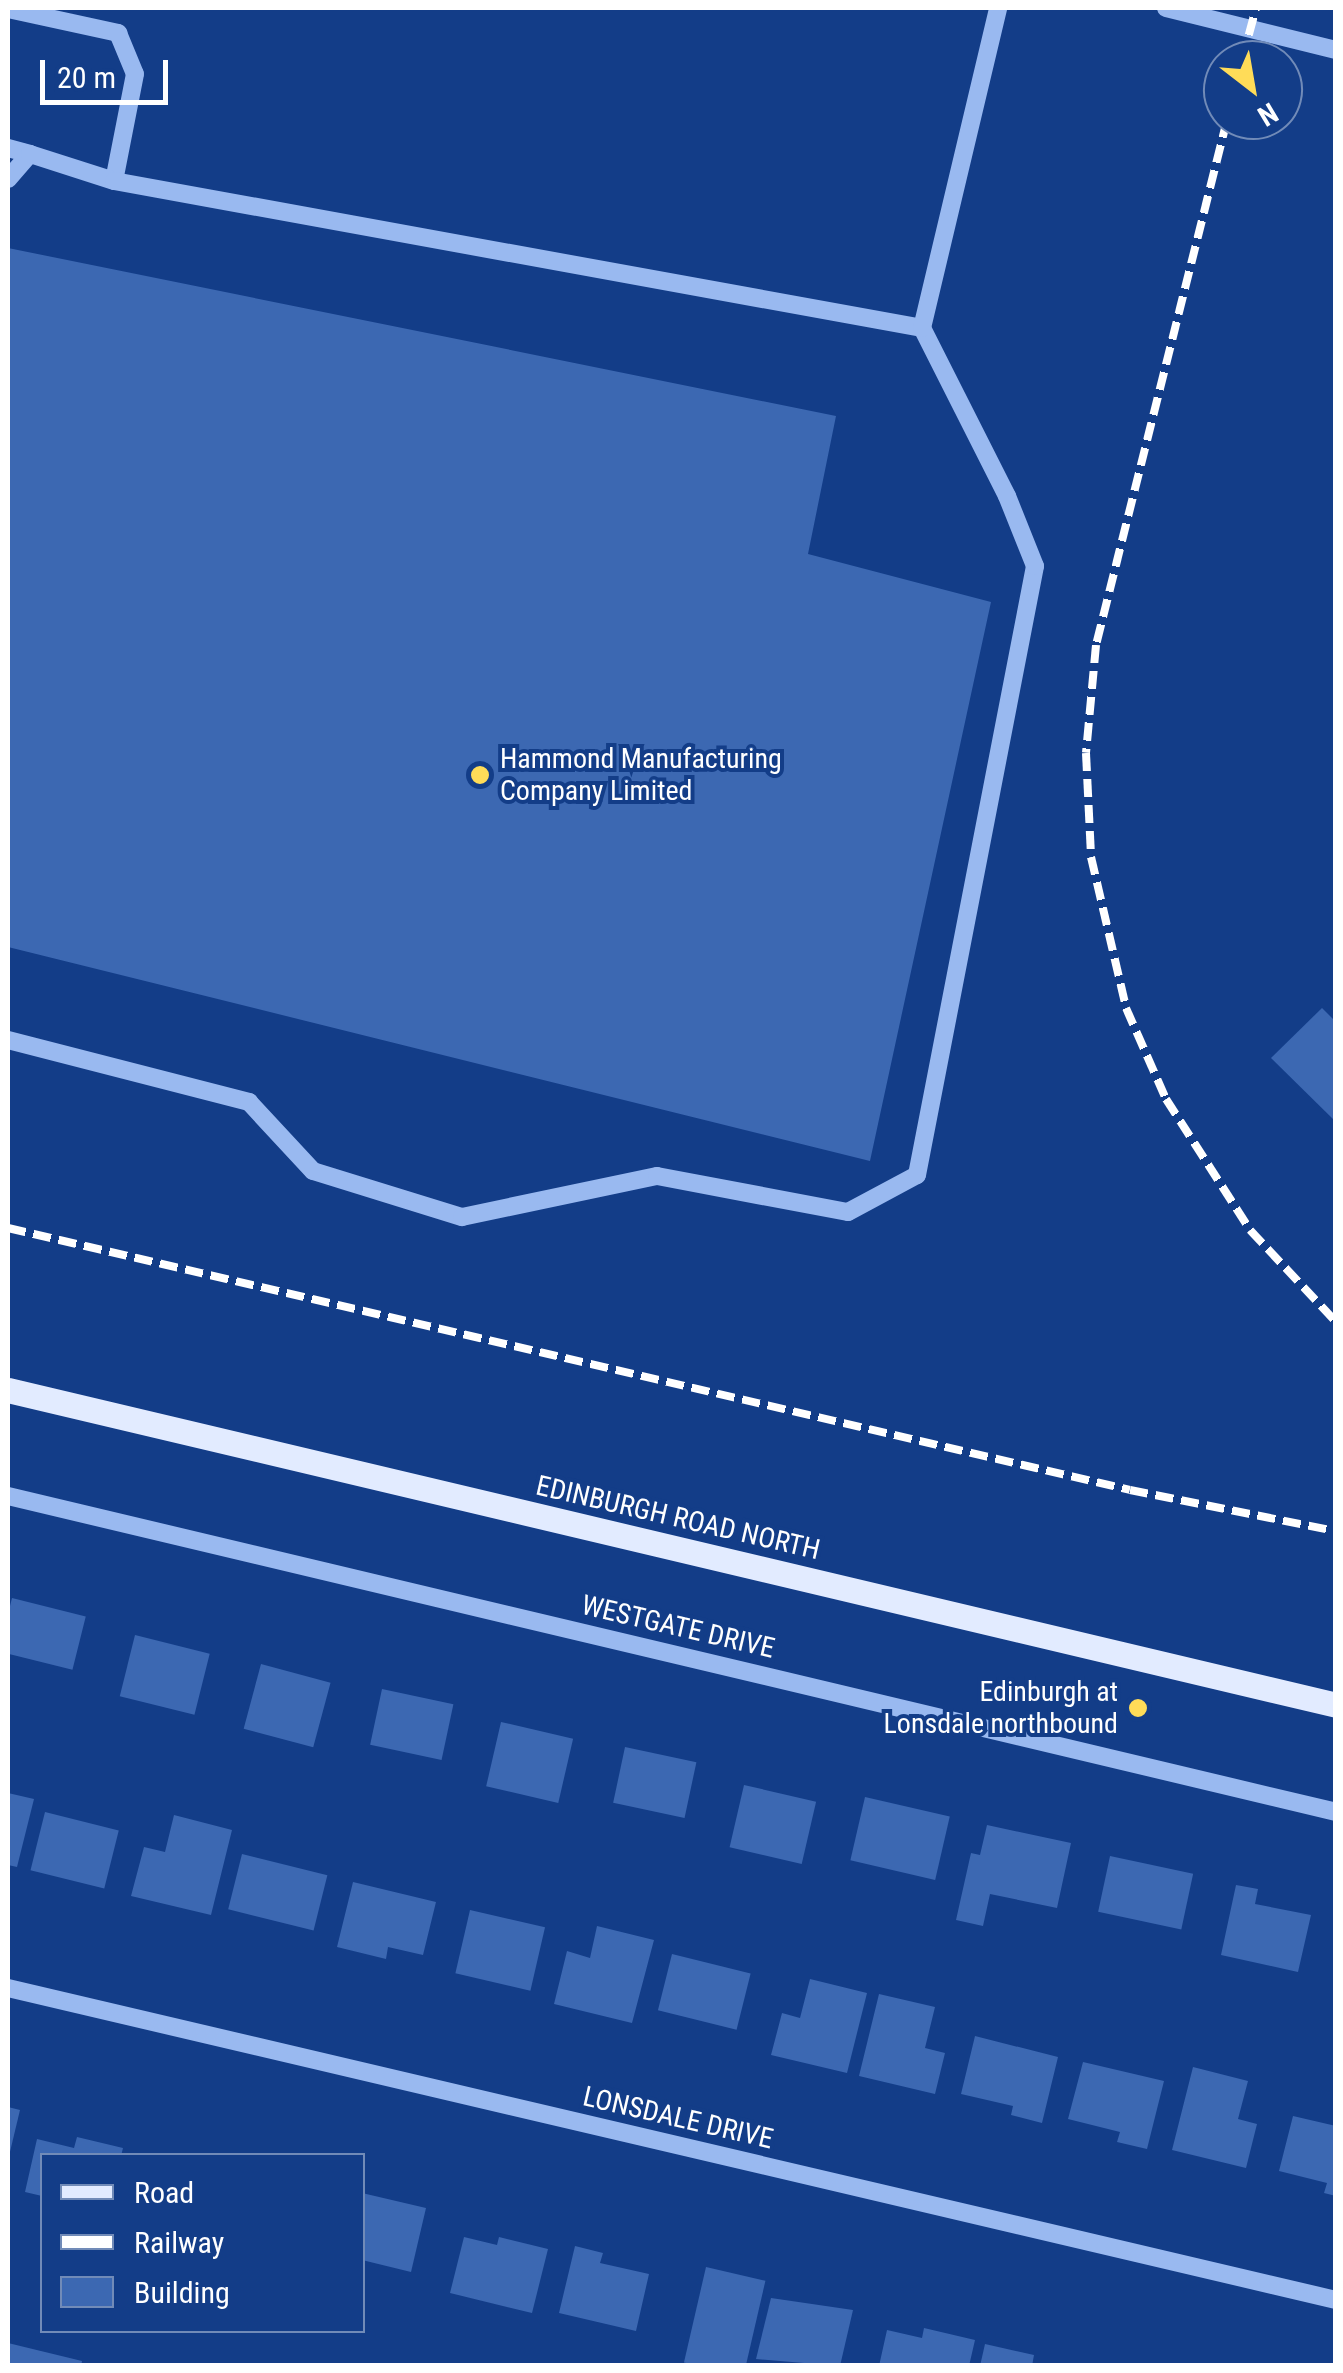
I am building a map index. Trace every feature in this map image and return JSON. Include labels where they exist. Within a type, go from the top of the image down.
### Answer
[{"type":"main road","name":"EDINBURGH ROAD NORTH","points":[[8,1390],[1336,1705]]},
{"type":"street","points":[[8,1040],[248,1102],[313,1171],[462,1217],[657,1176],[848,1212],[917,1174],[1035,566],[1008,496],[922,328],[998,8]]},
{"type":"street","points":[[1166,8],[1336,50]]},
{"type":"street","points":[[8,9],[118,33],[135,74],[114,181]]},
{"type":"street","points":[[8,148],[114,181],[922,328]]},
{"type":"street","points":[[8,179],[30,154]]},
{"type":"street","name":"WESTGATE DRIVE","points":[[8,1496],[1336,1812]]},
{"type":"street","name":"LONSDALE DRIVE","points":[[8,1988],[1336,2300]]},
{"type":"building","name":"Hammond Manufacturing Company Limited","points":[[8,248],[836,416],[808,554],[991,602],[870,1161],[8,947]]},
{"type":"building","points":[[1322,1008],[1336,1022],[1336,1122],[1271,1058]]},
{"type":"building","points":[[12,1598],[86,1616],[72,1670],[8,1654]]},
{"type":"building","points":[[135,1635],[210,1654],[194,1715],[120,1696]]},
{"type":"building","points":[[261,1664],[331,1683],[313,1747],[244,1729]]},
{"type":"building","points":[[382,1689],[453,1704],[442,1760],[370,1745]]},
{"type":"building","points":[[501,1722],[573,1739],[558,1803],[486,1786]]},
{"type":"building","points":[[625,1747],[696,1762],[685,1818],[613,1803]]},
{"type":"building","points":[[744,1785],[816,1802],[802,1864],[730,1847]]},
{"type":"building","points":[[8,1793],[34,1799],[17,1867],[8,1865]]},
{"type":"building","points":[[865,1797],[950,1817],[935,1880],[850,1860]]},
{"type":"building","points":[[45,1812],[119,1830],[104,1889],[30,1870]]},
{"type":"building","points":[[174,1815],[232,1830],[211,1915],[131,1896],[144,1847],[165,1852]]},
{"type":"building","points":[[987,1825],[1071,1843],[1057,1908],[990,1894],[983,1926],[956,1920],[971,1853],[980,1855]]},
{"type":"building","points":[[242,1854],[327,1875],[314,1931],[228,1909]]},
{"type":"building","points":[[1110,1856],[1193,1874],[1181,1929],[1098,1912]]},
{"type":"building","points":[[353,1882],[436,1902],[423,1955],[388,1947],[386,1959],[337,1947]]},
{"type":"building","points":[[1236,1885],[1258,1889],[1255,1904],[1311,1915],[1298,1972],[1221,1955]]},
{"type":"building","points":[[470,1910],[545,1927],[530,1991],[455,1973]]},
{"type":"building","points":[[597,1926],[654,1940],[632,2023],[554,2004],[567,1951],[590,1958]]},
{"type":"building","points":[[672,1954],[751,1974],[737,2030],[658,2010]]},
{"type":"building","points":[[810,1979],[867,1993],[847,2073],[771,2055],[782,2013],[800,2018]]},
{"type":"building","points":[[879,1994],[935,2007],[925,2048],[945,2053],[935,2094],[859,2076]]},
{"type":"building","points":[[975,2036],[1058,2057],[1042,2123],[1011,2115],[1013,2106],[961,2094]]},
{"type":"building","points":[[1083,2062],[1164,2081],[1147,2149],[1117,2142],[1120,2132],[1068,2119]]},
{"type":"building","points":[[1193,2067],[1248,2081],[1238,2119],[1257,2124],[1246,2168],[1172,2150]]},
{"type":"building","points":[[8,2107],[20,2110],[9,2156],[8,2156]]},
{"type":"building","points":[[1293,2116],[1336,2126],[1336,2196],[1324,2193],[1327,2183],[1279,2171]]},
{"type":"building","points":[[77,2137],[123,2148],[122,2153],[40,2153],[40,2196],[25,2192],[37,2139],[74,2148]]},
{"type":"building","points":[[365,2194],[426,2208],[411,2272],[365,2261]]},
{"type":"building","points":[[464,2237],[497,2245],[499,2237],[548,2249],[532,2313],[450,2293]]},
{"type":"building","points":[[575,2246],[603,2253],[600,2263],[649,2274],[636,2331],[559,2313]]},
{"type":"building","points":[[706,2267],[765,2281],[746,2366],[684,2362]]},
{"type":"building","points":[[771,2298],[853,2310],[840,2366],[756,2359]]},
{"type":"building","points":[[924,2328],[975,2340],[969,2366],[879,2366],[887,2330],[922,2338]]},
{"type":"building","points":[[8,2343],[82,2361],[81,2366],[8,2366]]},
{"type":"building","points":[[985,2344],[1034,2355],[1032,2366],[980,2366]]},
{"type":"railway","points":[[1247,40],[1256,8]]},
{"type":"railway","points":[[1222,140],[1096,645],[1086,753],[1091,857],[1126,1008],[1166,1099],[1250,1230],[1336,1322]]},
{"type":"railway","points":[[8,1228],[1130,1490],[1336,1531]]},
{"type":"place","name":"Hammond Manufacturing Company Limited","points":[[480,775]]},
{"type":"place","name":"Edinburgh at Lonsdale northbound","points":[[1138,1708]]}]
